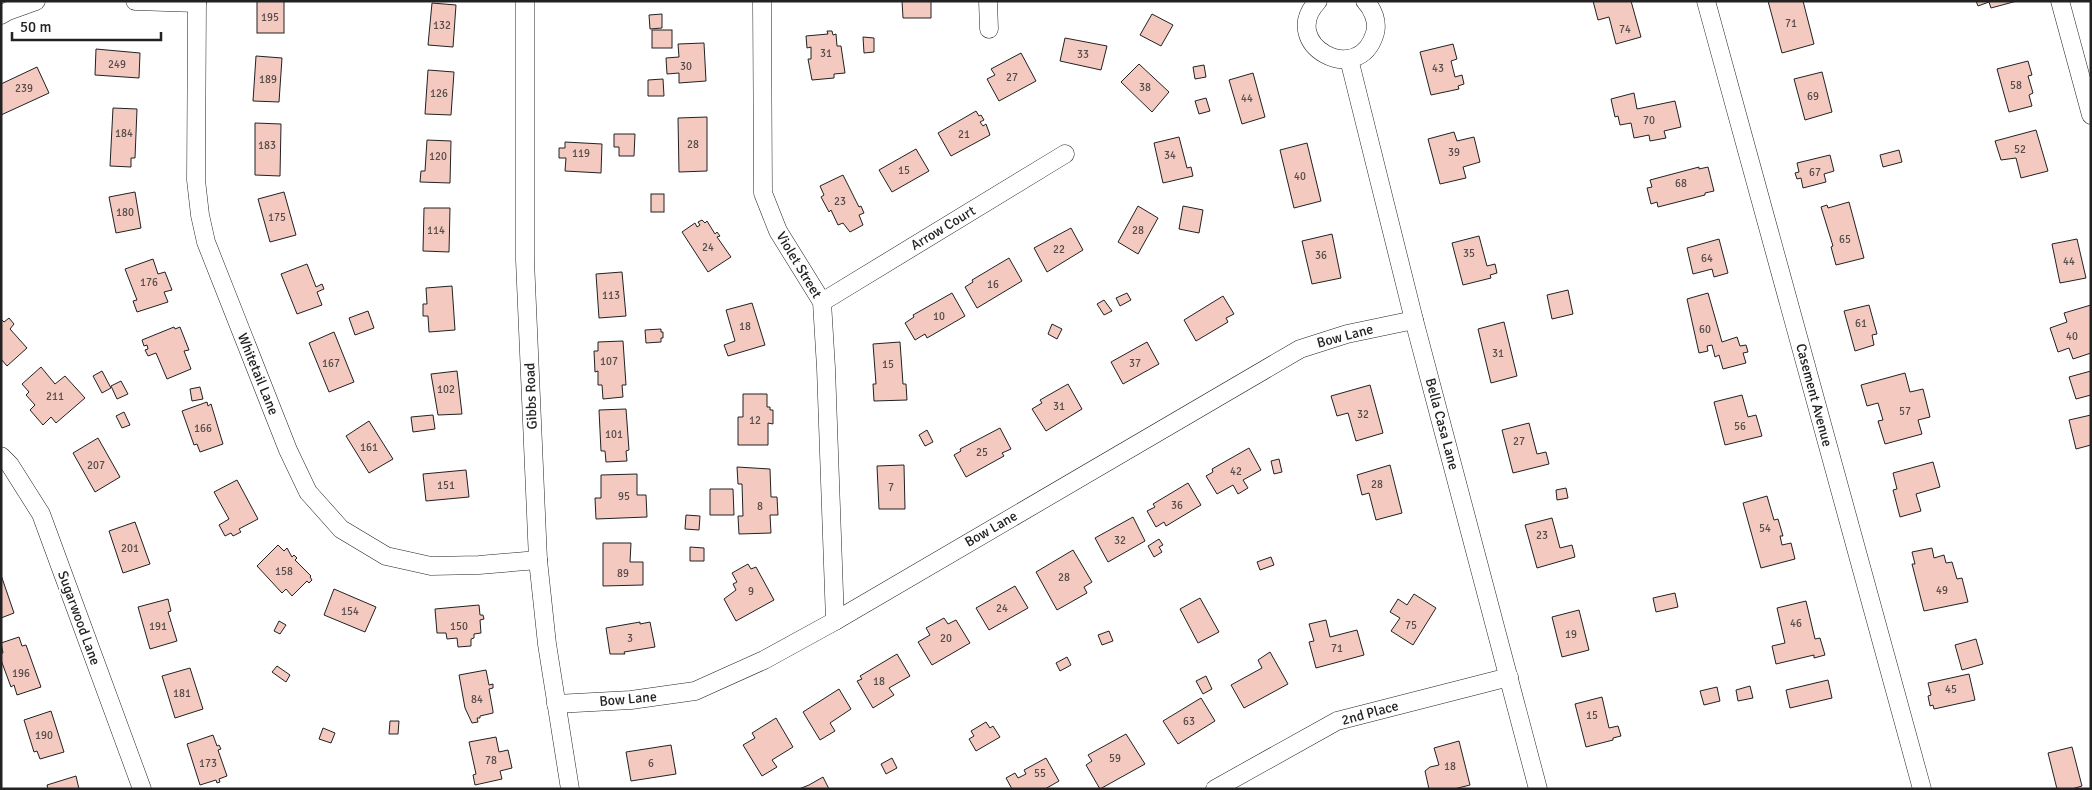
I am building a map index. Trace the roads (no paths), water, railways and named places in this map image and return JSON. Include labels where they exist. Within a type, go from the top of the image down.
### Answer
[{"type":"street","points":[[1,15],[8,10],[36,1]]},
{"type":"street","points":[[135,1],[197,2]]},
{"type":"street","name":"Gibbs Road","points":[[524,1],[525,260],[538,560],[547,644],[570,789]]},
{"type":"street","name":"Violet Street","points":[[762,1],[763,193],[778,231],[822,302],[835,621]]},
{"type":"street","points":[[988,1],[989,30]]},
{"type":"street","points":[[1318,1],[1312,7],[1307,20],[1308,33],[1314,45],[1323,54],[1336,59],[1349,59],[1361,53],[1370,43],[1375,31],[1375,18],[1365,1]]},
{"type":"street","name":"Casement Avenue","points":[[1706,1],[1922,789]]},
{"type":"street","points":[[2060,1],[2091,116]]},
{"type":"street","name":"Whitetail Lane","points":[[197,2],[196,170],[200,215],[210,251],[288,450],[308,492],[341,529],[386,556],[431,566],[479,565],[538,560]]},
{"type":"street","name":"Bella Casa Lane","points":[[1349,59],[1414,320],[1538,789]]},
{"type":"street","name":"Arrow Court","points":[[822,302],[1065,154]]},
{"type":"street","name":"Bow Lane","points":[[556,704],[630,700],[695,691],[764,660],[835,621],[1261,370],[1300,349],[1347,334],[1414,320]]},
{"type":"street","name":"Sugarwood Lane","points":[[1,456],[10,465],[40,514],[142,789]]},
{"type":"street","name":"2nd Place","points":[[1216,789],[1337,721],[1508,676]]}]
